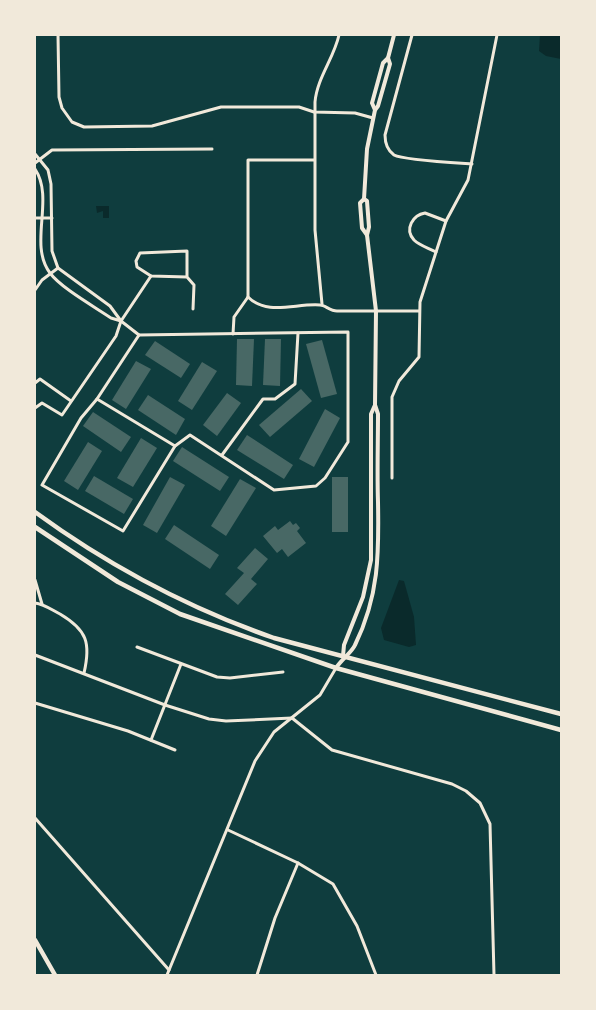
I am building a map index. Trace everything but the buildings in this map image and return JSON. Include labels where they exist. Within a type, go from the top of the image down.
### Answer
[{"type":"main road","points":[[35,512],[67,536],[124,572],[185,603],[233,624],[274,638],[561,714]]},
{"type":"main road","points":[[35,527],[118,582],[180,614],[336,668],[561,730]]},
{"type":"main road","points":[[35,940],[55,975]]},
{"type":"street","points":[[58,35],[59,97],[66,117],[84,127],[152,126],[221,107],[299,107],[314,112],[355,114],[373,118]]},
{"type":"street","points":[[322,304],[315,230],[314,112],[316,93],[336,50],[339,35]]},
{"type":"street","points":[[166,975],[228,830],[254,760],[274,732],[320,695],[343,656],[354,648],[360,635],[377,575],[380,542],[378,414],[375,406],[376,311],[368,235],[367,201],[364,199],[366,158],[373,118],[390,64],[388,58],[394,35]]},
{"type":"street","points":[[412,35],[386,135],[386,144],[389,150],[400,157],[472,164]]},
{"type":"street","points":[[392,478],[392,397],[399,381],[419,357],[420,310],[446,220],[465,186],[472,164],[485,89],[497,35]]},
{"type":"street","points":[[35,163],[52,150],[212,149]]},
{"type":"street","points":[[35,154],[48,170],[51,184],[53,255],[58,268],[110,306],[121,321],[139,335],[348,332],[348,442],[325,478],[316,486],[274,490],[190,435],[175,446],[123,531],[42,485],[81,418],[97,399],[139,335]]},
{"type":"street","points":[[233,334],[234,317],[248,297],[248,160],[314,160]]},
{"type":"street","points":[[35,169],[41,186],[42,257],[50,274],[112,318],[121,321]]},
{"type":"street","points":[[436,252],[415,241],[410,232],[410,226],[415,217],[425,213],[446,220]]},
{"type":"street","points":[[35,218],[52,218]]},
{"type":"street","points":[[188,277],[151,276],[137,267],[136,261],[140,253],[187,251],[188,277],[194,285],[193,309]]},
{"type":"street","points":[[35,290],[42,280],[58,268]]},
{"type":"street","points":[[35,408],[42,403],[62,415],[116,336],[121,321],[151,276]]},
{"type":"street","points":[[248,297],[254,303],[267,307],[322,304],[331,311],[420,310]]},
{"type":"street","points":[[222,456],[263,399],[275,399],[295,384],[298,333]]},
{"type":"street","points":[[35,382],[40,379],[71,401]]},
{"type":"street","points":[[97,399],[175,446]]},
{"type":"street","points":[[343,656],[344,645],[363,597],[371,560],[371,414],[375,406]]},
{"type":"street","points":[[35,580],[42,604]]},
{"type":"street","points":[[35,603],[42,604],[74,623],[81,630],[86,640],[88,655],[84,673]]},
{"type":"street","points":[[137,647],[217,677],[230,678],[283,672]]},
{"type":"street","points":[[35,655],[164,705],[218,721],[292,718],[332,750],[452,784],[466,792],[480,803],[490,824],[494,975]]},
{"type":"street","points":[[151,740],[181,664]]},
{"type":"street","points":[[35,703],[151,740],[175,750]]},
{"type":"street","points":[[35,818],[139,934],[168,970]]},
{"type":"street","points":[[228,830],[325,878],[341,894],[357,926],[376,975]]},
{"type":"street","points":[[257,975],[275,918],[298,863]]},
{"type":"water","points":[[540,35],[561,35],[561,59],[546,56],[539,51]]},
{"type":"water","points":[[96,206],[109,206],[109,218],[103,218],[103,211],[97,213]]},
{"type":"water","points":[[399,580],[404,581],[414,617],[416,645],[409,647],[384,640],[381,628]]}]
